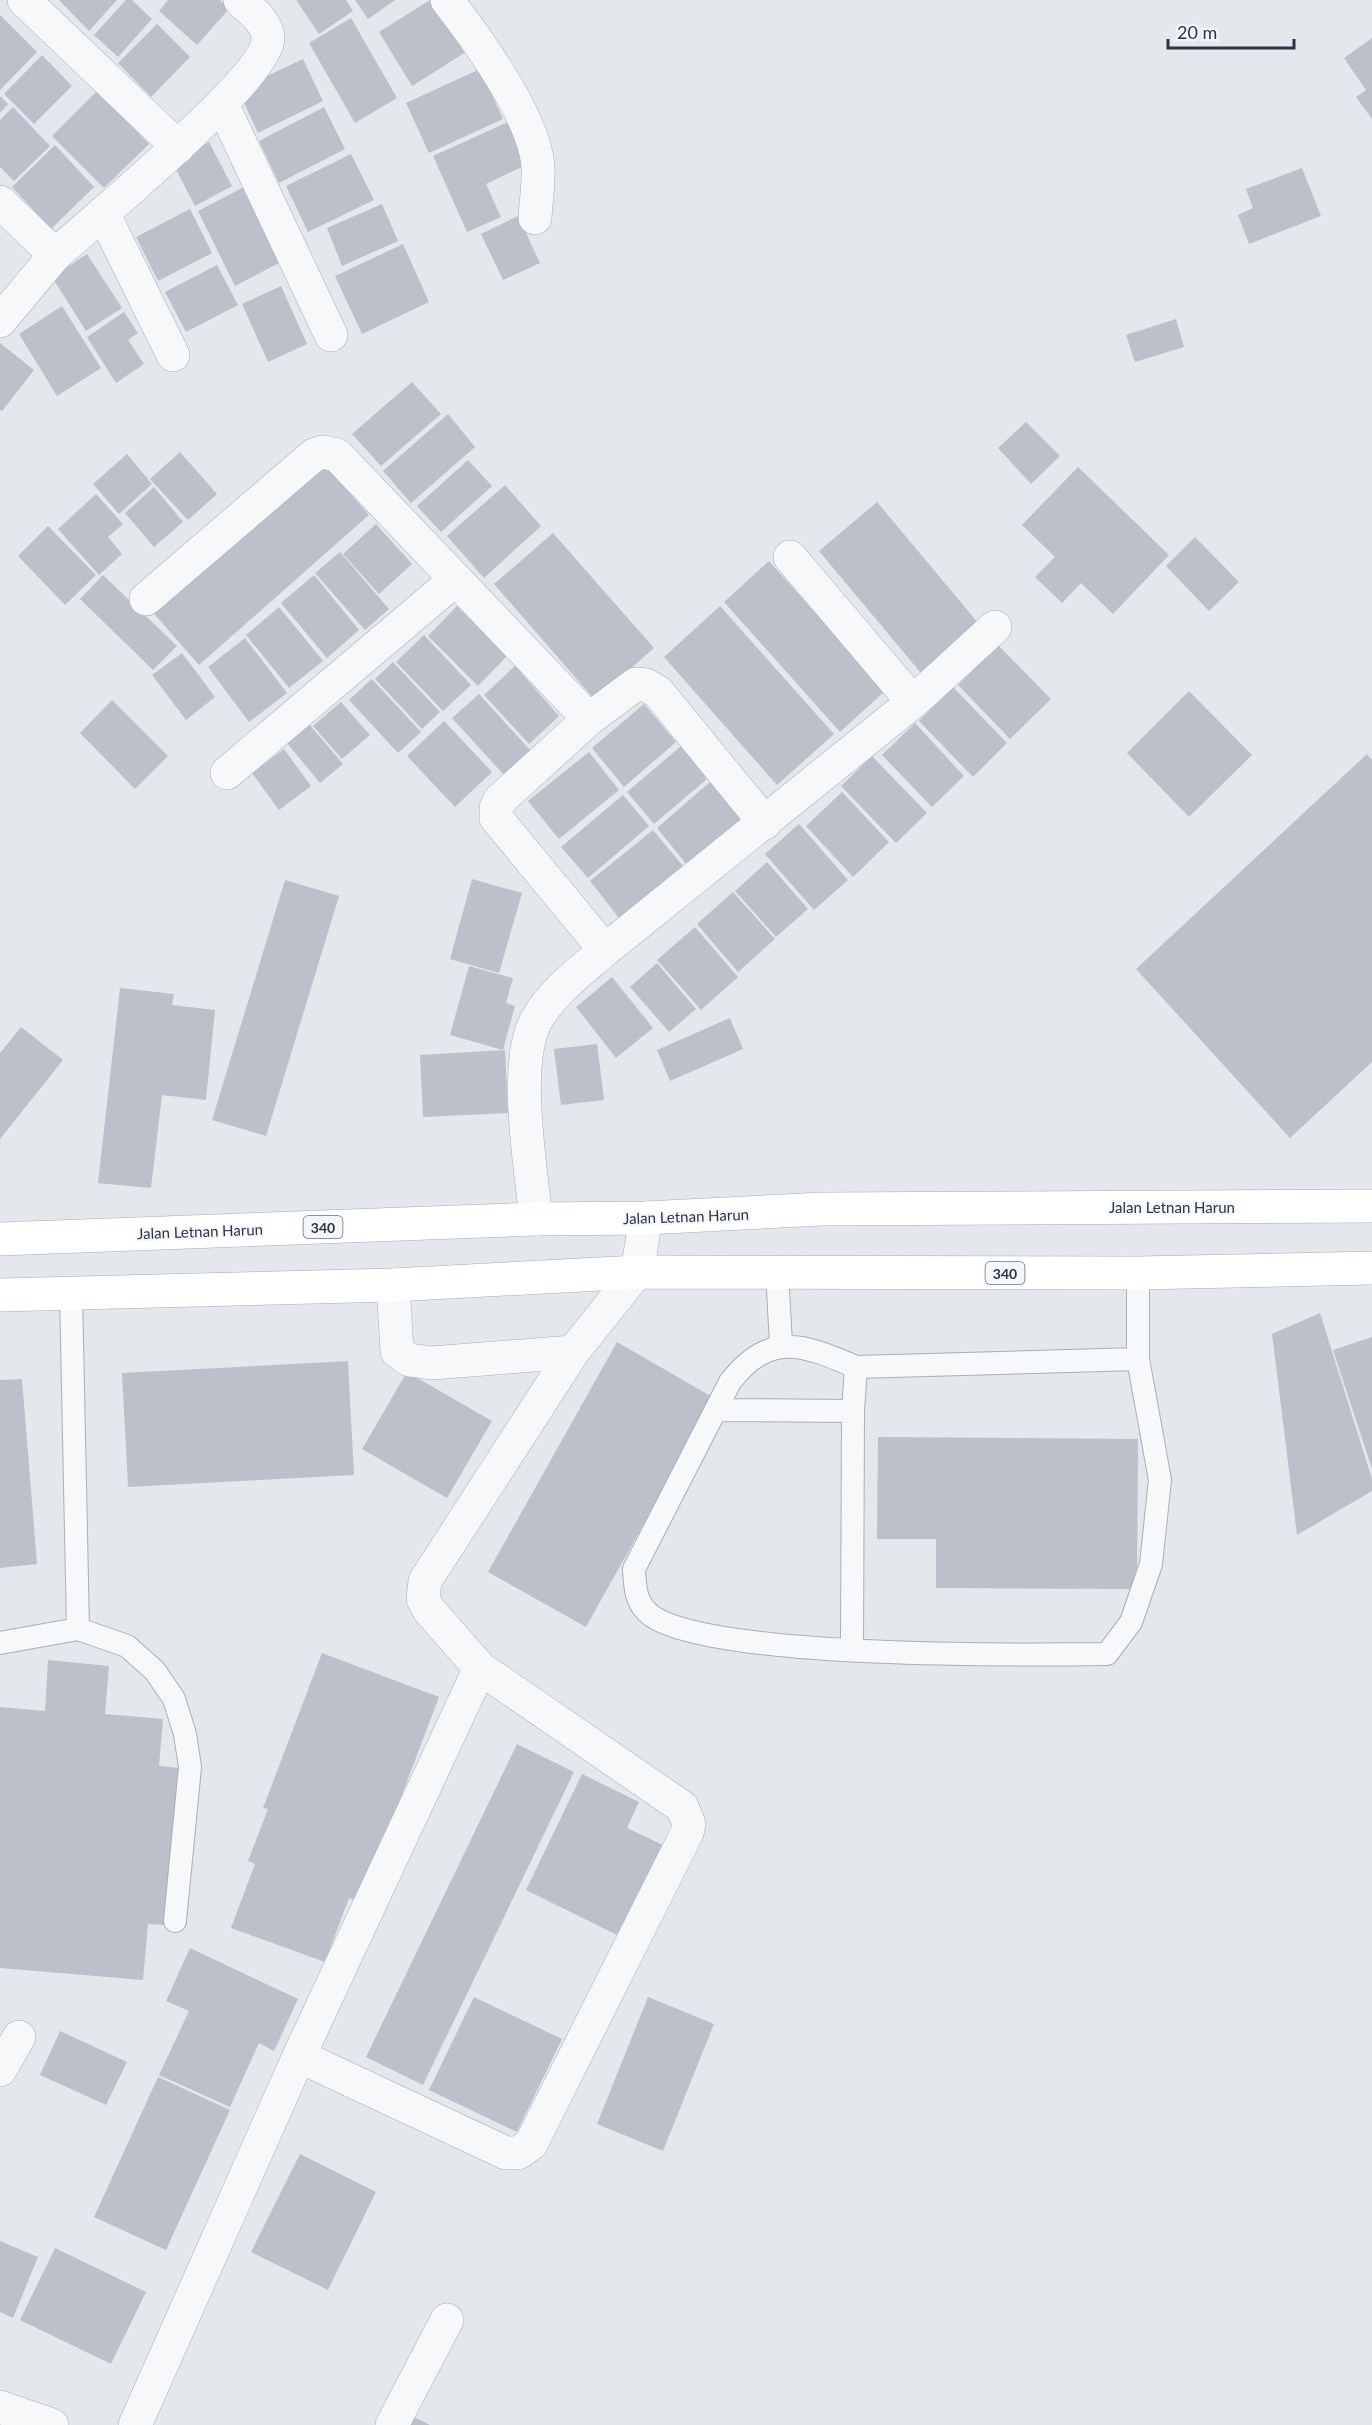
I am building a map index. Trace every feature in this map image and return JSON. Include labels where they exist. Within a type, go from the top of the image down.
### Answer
[{"type":"main road","name":"Jalan Letnan Harun","points":[[0,1239],[536,1219],[645,1218],[822,1209],[1372,1206]]},
{"type":"main road","name":"340","points":[[0,1295],[393,1285],[637,1272],[1138,1273],[1372,1268]]},
{"type":"street","points":[[24,0],[178,147]]},
{"type":"street","points":[[0,321],[55,255],[178,147],[222,104],[265,51],[268,39],[265,25],[240,0]]},
{"type":"street","points":[[447,0],[502,80],[532,139],[538,166],[535,218]]},
{"type":"street","points":[[222,104],[331,335]]},
{"type":"street","points":[[0,202],[55,255]]},
{"type":"street","points":[[103,213],[173,356]]},
{"type":"street","points":[[146,599],[315,455],[322,452],[337,455],[590,719]]},
{"type":"street","points":[[790,557],[913,702]]},
{"type":"street","points":[[227,773],[455,580]]},
{"type":"street","points":[[536,1219],[525,1109],[527,1045],[536,1020],[552,997],[605,950],[913,702],[995,627]]},
{"type":"street","points":[[605,950],[496,819],[496,808],[500,800],[590,719],[636,684],[646,685],[658,692],[765,823]]},
{"type":"street","points":[[299,2056],[507,2153],[518,2153],[531,2144],[687,1833],[688,1824],[682,1807],[480,1668],[429,1610],[423,1599],[425,1581],[573,1352],[637,1272],[645,1218]]},
{"type":"street","points":[[393,1285],[397,1351],[409,1360],[432,1363],[573,1352]]},
{"type":"street","points":[[135,2425],[299,2056],[480,1668]]},
{"type":"street","points":[[0,2070],[20,2037]]},
{"type":"street","points":[[392,2425],[447,2320]]},
{"type":"street","points":[[0,2407],[52,2425]]},
{"type":"lane","points":[[777,1272],[781,1344]]},
{"type":"lane","points":[[1138,1273],[1138,1359],[1160,1480],[1151,1564],[1131,1622],[1107,1654],[1041,1655],[776,1647],[675,1627],[648,1613],[638,1599],[634,1569],[718,1410],[730,1382],[752,1358],[781,1344],[834,1358],[856,1367],[1138,1359]]},
{"type":"lane","points":[[71,1292],[78,1629]]},
{"type":"lane","points":[[852,1649],[853,1411],[856,1367]]},
{"type":"lane","points":[[718,1410],[853,1411]]},
{"type":"lane","points":[[0,1643],[78,1629],[127,1646],[155,1671],[174,1699],[185,1734],[190,1767],[175,1921]]},
{"type":"building","points":[[59,0],[117,0],[89,31]]},
{"type":"building","points":[[126,0],[132,0],[152,19],[118,57],[94,35]]},
{"type":"building","points":[[168,0],[220,0],[229,9],[197,45],[159,11]]},
{"type":"building","points":[[296,0],[346,0],[353,11],[319,34]]},
{"type":"building","points":[[355,0],[395,0],[368,19]]},
{"type":"building","points":[[430,0],[437,0],[469,50],[412,86],[379,32]]},
{"type":"building","points":[[0,15],[37,52],[0,90]]},
{"type":"building","points":[[351,18],[397,98],[355,123],[309,43]]},
{"type":"building","points":[[157,24],[190,57],[151,97],[118,63]]},
{"type":"building","points":[[1372,38],[1372,119],[1356,97],[1366,90],[1344,58]]},
{"type":"building","points":[[42,55],[72,86],[34,124],[4,94]]},
{"type":"building","points":[[303,59],[323,101],[258,133],[238,90]]},
{"type":"building","points":[[480,69],[503,119],[429,153],[406,103]]},
{"type":"building","points":[[97,91],[149,144],[104,188],[52,136]]},
{"type":"building","points":[[0,96],[8,104],[0,113]]},
{"type":"building","points":[[13,107],[50,146],[14,181],[0,167],[0,120]]},
{"type":"building","points":[[324,107],[345,149],[279,183],[259,141]]},
{"type":"building","points":[[508,122],[528,164],[486,184],[501,217],[467,232],[433,156]]},
{"type":"building","points":[[209,142],[232,186],[195,206],[172,162]]},
{"type":"building","points":[[55,145],[94,187],[51,229],[12,187]]},
{"type":"building","points":[[351,154],[374,200],[308,232],[286,186]]},
{"type":"building","points":[[1302,168],[1321,216],[1249,244],[1238,215],[1253,208],[1246,189]]},
{"type":"building","points":[[246,186],[283,261],[235,286],[198,211]]},
{"type":"building","points":[[382,204],[398,241],[342,266],[327,228]]},
{"type":"building","points":[[190,209],[212,253],[158,281],[136,237]]},
{"type":"building","points":[[518,216],[540,263],[503,280],[481,234]]},
{"type":"building","points":[[403,244],[429,302],[362,334],[335,276]]},
{"type":"building","points":[[87,254],[122,308],[86,331],[52,277]]},
{"type":"building","points":[[217,265],[238,305],[186,332],[165,292]]},
{"type":"building","points":[[281,286],[307,344],[268,362],[242,304]]},
{"type":"building","points":[[62,306],[101,368],[57,396],[19,334]]},
{"type":"building","points":[[124,312],[138,333],[128,340],[144,364],[116,383],[87,337]]},
{"type":"building","points":[[1176,319],[1184,347],[1135,362],[1126,335]]},
{"type":"building","points":[[0,343],[34,370],[2,411],[0,410]]},
{"type":"building","points":[[412,382],[441,414],[381,466],[352,434]]},
{"type":"building","points":[[448,414],[475,447],[411,503],[383,471]]},
{"type":"building","points":[[1026,422],[1060,456],[1031,484],[998,448]]},
{"type":"building","points":[[180,452],[217,494],[188,520],[150,479]]},
{"type":"building","points":[[127,454],[152,484],[119,514],[93,484]]},
{"type":"building","points":[[319,458],[369,515],[199,665],[150,609]]},
{"type":"building","points":[[468,460],[492,486],[441,532],[417,506]]},
{"type":"building","points":[[1078,467],[1169,555],[1113,614],[1081,583],[1062,603],[1035,577],[1055,557],[1022,525]]},
{"type":"building","points":[[505,485],[541,526],[484,578],[447,536]]},
{"type":"building","points":[[154,487],[183,522],[154,547],[125,513]]},
{"type":"building","points":[[96,494],[123,524],[108,537],[122,554],[99,575],[58,529]]},
{"type":"building","points":[[877,502],[979,624],[921,673],[819,551]]},
{"type":"building","points":[[376,524],[412,564],[379,594],[343,554]]},
{"type":"building","points":[[48,526],[96,575],[65,605],[18,556]]},
{"type":"building","points":[[553,533],[654,648],[595,700],[494,584]]},
{"type":"building","points":[[1195,537],[1239,582],[1209,611],[1166,566]]},
{"type":"building","points":[[340,552],[389,609],[365,630],[315,573]]},
{"type":"building","points":[[769,561],[885,691],[840,732],[724,602]]},
{"type":"building","points":[[103,575],[177,646],[153,670],[80,599]]},
{"type":"building","points":[[314,575],[359,630],[327,658],[281,603]]},
{"type":"building","points":[[457,606],[507,656],[478,686],[428,636]]},
{"type":"building","points":[[720,606],[834,734],[777,785],[664,657]]},
{"type":"building","points":[[279,607],[323,661],[289,688],[246,635]]},
{"type":"building","points":[[424,635],[471,685],[443,711],[396,662]]},
{"type":"building","points":[[245,638],[287,693],[249,722],[208,667]]},
{"type":"building","points":[[998,645],[1051,699],[1010,739],[958,685]]},
{"type":"building","points":[[182,653],[215,697],[186,720],[152,675]]},
{"type":"building","points":[[393,662],[440,712],[422,729],[375,679]]},
{"type":"building","points":[[515,666],[559,716],[529,744],[484,695]]},
{"type":"building","points":[[372,679],[421,732],[398,753],[349,700]]},
{"type":"building","points":[[953,687],[1007,743],[973,777],[919,721]]},
{"type":"building","points":[[1189,691],[1252,755],[1189,817],[1127,753]]},
{"type":"building","points":[[479,694],[530,750],[504,775],[452,718]]},
{"type":"building","points":[[112,700],[168,756],[135,789],[80,733]]},
{"type":"building","points":[[341,702],[370,735],[342,759],[313,726]]},
{"type":"building","points":[[644,704],[676,742],[624,787],[592,748]]},
{"type":"building","points":[[444,721],[492,772],[455,807],[407,756]]},
{"type":"building","points":[[915,723],[964,776],[932,807],[882,755]]},
{"type":"building","points":[[309,724],[343,764],[320,783],[287,743]]},
{"type":"building","points":[[681,746],[707,779],[654,824],[627,792]]},
{"type":"building","points":[[284,749],[311,786],[279,810],[252,773]]},
{"type":"building","points":[[589,752],[619,790],[559,839],[528,801]]},
{"type":"building","points":[[1367,754],[1372,760],[1372,1062],[1290,1138],[1136,969]]},
{"type":"building","points":[[872,756],[927,813],[896,843],[841,786]]},
{"type":"building","points":[[710,782],[741,819],[687,865],[657,828]]},
{"type":"building","points":[[842,792],[889,842],[853,877],[806,826]]},
{"type":"building","points":[[623,795],[649,826],[588,878],[561,847]]},
{"type":"building","points":[[799,824],[848,880],[814,910],[765,854]]},
{"type":"building","points":[[653,830],[683,866],[619,918],[590,881]]},
{"type":"building","points":[[767,862],[808,909],[776,937],[735,891]]},
{"type":"building","points":[[472,879],[522,893],[499,973],[450,959]]},
{"type":"building","points":[[285,880],[339,896],[266,1136],[212,1120]]},
{"type":"building","points":[[733,892],[775,939],[738,972],[697,924]]},
{"type":"building","points":[[695,927],[738,977],[701,1010],[657,960]]},
{"type":"building","points":[[657,963],[696,1009],[669,1032],[630,987]]},
{"type":"building","points":[[469,966],[513,978],[506,1003],[515,1006],[503,1050],[450,1035]]},
{"type":"building","points":[[612,977],[653,1028],[616,1058],[576,1007]]},
{"type":"building","points":[[120,988],[174,994],[172,1005],[215,1010],[206,1100],[162,1095],[151,1188],[98,1183]]},
{"type":"building","points":[[730,1018],[743,1049],[670,1081],[657,1050]]},
{"type":"building","points":[[21,1027],[63,1060],[0,1139],[0,1053]]},
{"type":"building","points":[[597,1044],[604,1100],[561,1105],[554,1049]]},
{"type":"building","points":[[505,1050],[508,1113],[423,1117],[420,1055]]},
{"type":"building","points":[[1320,1313],[1372,1479],[1372,1491],[1297,1535],[1272,1334]]},
{"type":"building","points":[[1372,1337],[1372,1469],[1333,1350]]},
{"type":"building","points":[[617,1342],[714,1398],[586,1627],[488,1572]]},
{"type":"building","points":[[348,1361],[354,1475],[128,1487],[122,1373]]},
{"type":"building","points":[[407,1372],[492,1421],[447,1498],[362,1449]]},
{"type":"building","points":[[22,1379],[37,1564],[0,1568],[0,1380]]},
{"type":"building","points":[[878,1437],[1138,1439],[1137,1589],[936,1588],[936,1539],[877,1539]]},
{"type":"building","points":[[322,1653],[439,1697],[361,1903],[349,1898],[325,1962],[231,1928],[255,1864],[248,1861],[268,1809],[263,1808]]},
{"type":"building","points":[[48,1660],[109,1666],[105,1714],[163,1719],[159,1766],[180,1768],[167,1925],[148,1924],[143,1980],[0,1968],[0,1707],[45,1711]]},
{"type":"building","points":[[517,1744],[574,1772],[423,2085],[366,2057]]},
{"type":"building","points":[[582,1774],[639,1802],[627,1828],[665,1846],[621,1937],[526,1890]]},
{"type":"building","points":[[190,1948],[298,1999],[274,2051],[259,2043],[230,2107],[159,2075],[189,2011],[166,2001]]},
{"type":"building","points":[[474,1997],[562,2039],[517,2132],[429,2090]]},
{"type":"building","points":[[648,1997],[714,2024],[663,2151],[597,2124]]},
{"type":"building","points":[[60,2031],[127,2062],[106,2105],[40,2075]]},
{"type":"building","points":[[158,2077],[230,2110],[166,2250],[94,2217]]},
{"type":"building","points":[[300,2154],[376,2192],[328,2290],[251,2252]]},
{"type":"building","points":[[0,2241],[38,2257],[13,2318],[0,2312]]},
{"type":"building","points":[[55,2248],[146,2292],[111,2364],[20,2320]]},
{"type":"building","points":[[410,2415],[430,2425],[405,2425]]}]
